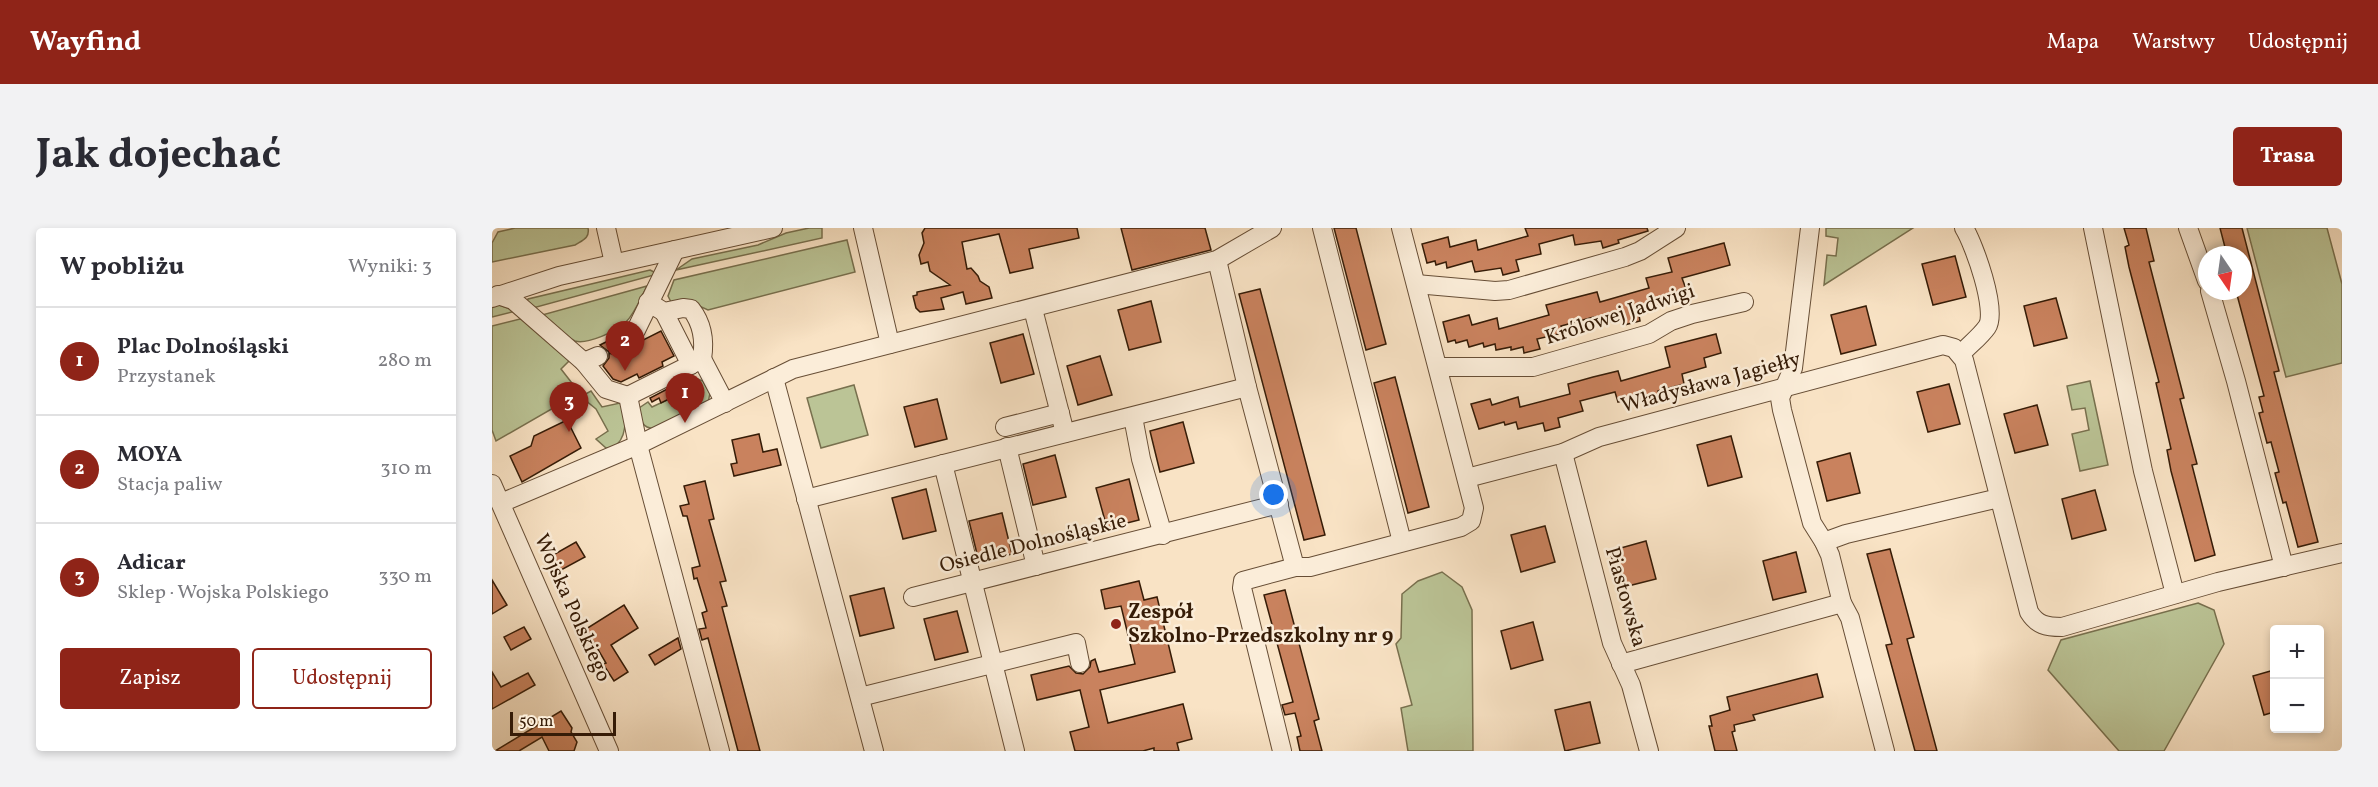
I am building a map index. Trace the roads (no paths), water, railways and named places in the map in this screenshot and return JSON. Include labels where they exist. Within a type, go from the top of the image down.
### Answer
[{"type":"street","points":[[606,228],[614,263]]},
{"type":"street","points":[[494,292],[675,250],[713,234],[772,228]]},
{"type":"street","points":[[863,228],[890,344]]},
{"type":"street","points":[[501,503],[638,446],[793,369],[1034,309],[1217,260],[1272,228]]},
{"type":"street","points":[[1322,228],[1402,542]]},
{"type":"street","points":[[1282,751],[1242,588],[1243,581],[1295,567],[1310,567],[1461,527],[1471,520],[1474,508],[1401,228]]},
{"type":"street","points":[[1416,284],[1495,291],[1509,290],[1625,257],[1640,251],[1676,228]]},
{"type":"street","points":[[1810,228],[1793,368],[1780,398],[1812,524],[1824,542],[1842,603],[1850,618],[1886,751]]},
{"type":"street","points":[[1965,228],[1977,254],[1991,314],[1988,326],[1963,357],[2029,612],[2036,623],[2049,627],[2062,627],[2175,594],[2342,553]]},
{"type":"street","points":[[2093,228],[2143,471],[2175,594]]},
{"type":"street","points":[[2188,228],[2198,256]]},
{"type":"street","points":[[618,346],[631,337],[636,330],[675,250]]},
{"type":"street","points":[[1217,260],[1247,387],[1295,567]]},
{"type":"street","points":[[494,292],[513,300],[591,359],[606,389],[628,396],[638,446],[720,751]]},
{"type":"street","points":[[2213,300],[2284,567]]},
{"type":"street","name":"Królowej Jadwigi","points":[[1437,367],[1533,367],[1649,334],[1671,321],[1692,314],[1744,302]]},
{"type":"street","points":[[648,303],[664,312],[725,403]]},
{"type":"street","points":[[628,396],[697,362],[705,345],[698,317],[692,309],[683,308],[664,312]]},
{"type":"street","points":[[1034,309],[1065,433]]},
{"type":"street","name":"Władysława Jagiełły","points":[[1467,478],[1563,453],[1599,437],[1943,345],[1954,348],[1963,357]]},
{"type":"street","points":[[774,378],[874,751]]},
{"type":"street","points":[[806,499],[1247,387]]},
{"type":"street","points":[[1005,427],[1060,413]]},
{"type":"street","points":[[1133,417],[1163,535]]},
{"type":"street","points":[[1007,447],[1036,566]]},
{"type":"street","name":"Piastowska","points":[[1563,453],[1612,643],[1631,685],[1649,751]]},
{"type":"street","points":[[943,464],[1015,751]]},
{"type":"street","name":"Wojska Polskiego","points":[[492,484],[609,751]]},
{"type":"street","points":[[1824,542],[1877,526],[1999,498]]},
{"type":"street","name":"Osiedle Dolnośląskie","points":[[913,597],[1280,504]]},
{"type":"street","points":[[1622,664],[1842,603]]},
{"type":"street","points":[[860,697],[1076,643],[1080,663]]},
{"type":"place","name":"MOYA","points":[[625,371]]},
{"type":"place","name":"Plac Dolnośląski","points":[[685,423]]},
{"type":"place","name":"Adicar","points":[[569,432]]},
{"type":"place","name":"Zespół Szkolno-Przedszkolny nr 9","points":[[1116,624]]}]
